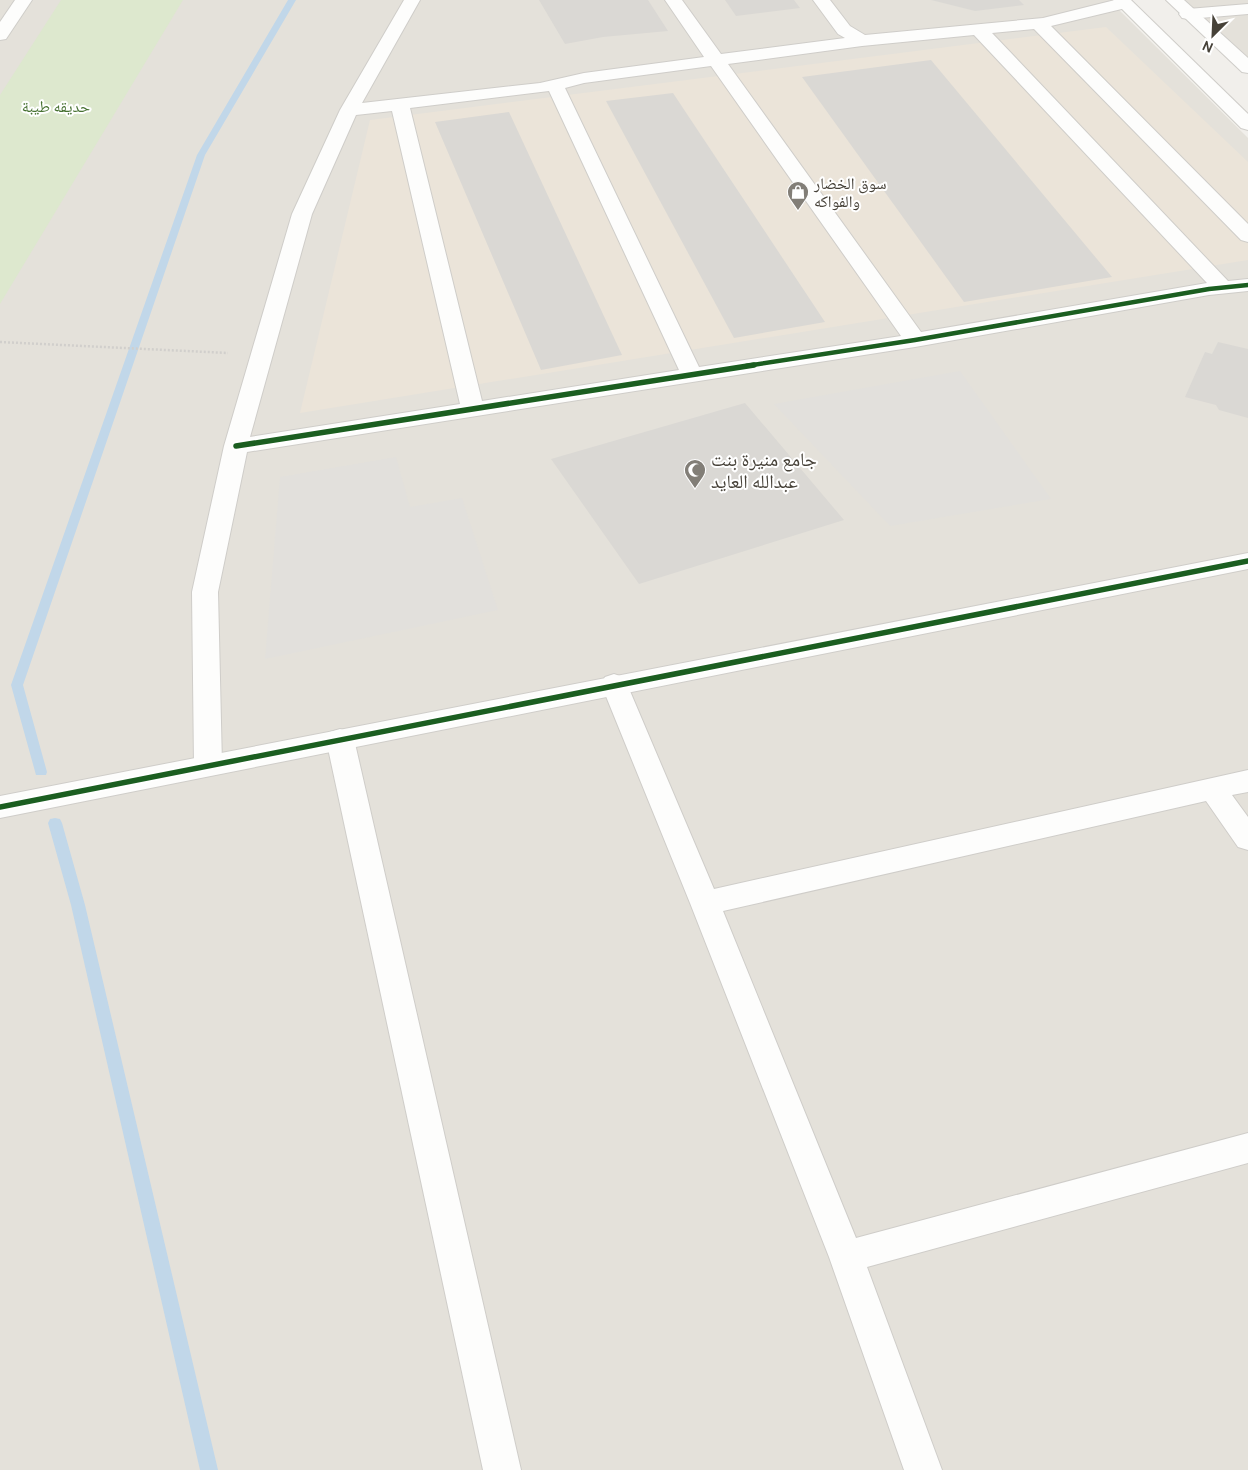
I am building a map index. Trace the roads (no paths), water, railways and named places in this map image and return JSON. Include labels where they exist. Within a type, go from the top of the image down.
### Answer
[{"type":"street","points":[[0,35],[24,0]]},
{"type":"street","points":[[208,765],[205,592],[236,446],[302,214],[349,110],[412,0]]},
{"type":"street","points":[[673,0],[915,340]]},
{"type":"street","points":[[821,0],[844,30],[862,41]]},
{"type":"street","points":[[1174,0],[1248,68]]},
{"type":"street","points":[[349,110],[555,84],[584,78],[862,41],[1038,23],[1123,2],[1248,124]]},
{"type":"street","points":[[1188,14],[1248,9]]},
{"type":"street","points":[[1038,23],[1248,236]]},
{"type":"street","points":[[978,29],[1222,288]]},
{"type":"street","points":[[555,84],[692,374]]},
{"type":"street","points":[[400,104],[473,409]]},
{"type":"street","points":[[236,446],[915,340],[1248,285]]},
{"type":"street","points":[[0,807],[1248,560]]},
{"type":"street","points":[[614,684],[705,903],[846,1256],[923,1470]]},
{"type":"street","points":[[340,739],[502,1470]]},
{"type":"street","points":[[705,903],[1248,781]]},
{"type":"street","points":[[1213,790],[1248,840]]},
{"type":"street","points":[[846,1256],[1248,1148]]},
{"type":"waterway","points":[[41,772],[17,685],[201,155],[292,0]]},
{"type":"waterway","points":[[55,823],[78,905],[209,1470]]},
{"type":"place","name":"سوق الخضار والفواكه","points":[[798,211]]},
{"type":"place","name":"جامع منيرة بنت عبدالله العايد","points":[[695,489]]},
{"type":"park label","name":"حديقه طيبة","points":[[56,106]]}]
